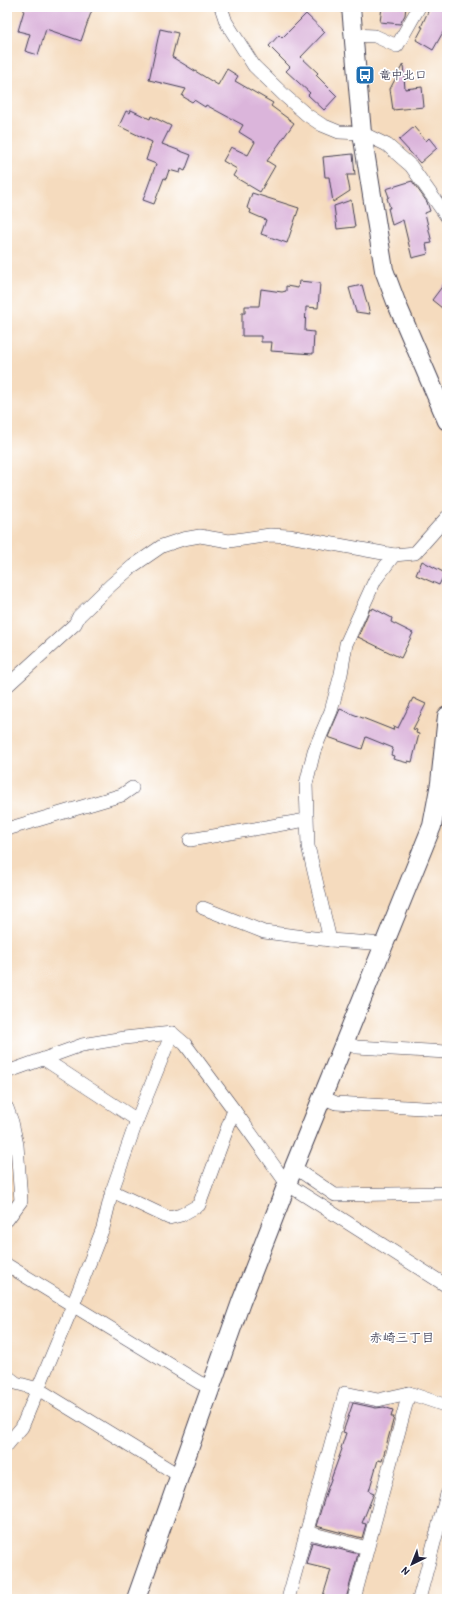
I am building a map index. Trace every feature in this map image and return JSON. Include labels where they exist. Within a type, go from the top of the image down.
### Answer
[{"type":"street","points":[[221,7],[226,22],[254,66],[285,96],[307,115],[322,125],[339,132],[362,133],[388,145],[411,166],[447,217]]},
{"type":"street","points":[[351,7],[362,133],[384,270],[396,302],[447,421]]},
{"type":"street","points":[[353,35],[375,36],[397,46],[419,7]]},
{"type":"street","points":[[7,686],[75,624],[79,616],[111,584],[133,566],[162,546],[183,539],[200,536],[229,541],[270,536],[289,536],[394,555],[414,553],[447,517]]},
{"type":"street","points":[[330,940],[308,846],[306,784],[314,751],[331,711],[341,674],[346,644],[375,580],[394,555]]},
{"type":"street","points":[[136,1599],[241,1302],[287,1184],[385,944],[440,827],[440,783],[447,716]]},
{"type":"street","points":[[7,829],[122,795],[132,788]]},
{"type":"street","points":[[190,840],[306,820]]},
{"type":"street","points":[[203,908],[264,932],[330,940],[385,944]]},
{"type":"street","points":[[7,1445],[22,1427],[73,1305],[102,1228],[112,1191],[137,1120],[172,1033]]},
{"type":"street","points":[[7,1072],[82,1046],[124,1038],[172,1033],[185,1044],[287,1184],[447,1286]]},
{"type":"street","points":[[345,1042],[356,1048],[447,1052]]},
{"type":"street","points":[[44,1059],[137,1120]]},
{"type":"street","points":[[322,1097],[336,1103],[440,1110]]},
{"type":"street","points":[[7,1108],[17,1145],[21,1201],[7,1220]]},
{"type":"street","points":[[112,1191],[169,1218],[181,1215],[199,1205],[234,1110]]},
{"type":"street","points":[[294,1167],[335,1195],[447,1193]]},
{"type":"street","points":[[7,1265],[200,1383],[212,1387]]},
{"type":"street","points":[[7,1376],[16,1383],[38,1389],[180,1476]]},
{"type":"street","points":[[288,1599],[345,1393],[378,1400],[409,1393],[447,1406]]},
{"type":"street","points":[[354,1599],[409,1393]]},
{"type":"street","points":[[419,1599],[447,1494]]},
{"type":"street","points":[[306,1532],[367,1548]]},
{"type":"building","points":[[25,7],[93,7],[81,41],[46,29],[38,55],[25,51],[30,34],[18,31]]},
{"type":"building","points":[[382,7],[406,7],[405,15],[400,24],[380,22]]},
{"type":"building","points":[[430,7],[447,7],[447,25],[433,50],[416,40],[423,27],[421,27]]},
{"type":"building","points":[[306,14],[325,32],[301,57],[318,73],[316,75],[337,96],[324,110],[308,95],[310,93],[286,71],[290,67],[269,46],[279,35],[282,38]]},
{"type":"building","points":[[160,29],[178,33],[172,57],[218,85],[227,69],[238,76],[235,81],[273,103],[271,106],[294,123],[267,161],[275,166],[260,192],[233,176],[237,169],[223,161],[231,147],[248,155],[255,142],[239,132],[243,125],[206,105],[205,107],[194,100],[192,102],[182,96],[186,89],[149,80]]},
{"type":"building","points":[[403,64],[405,89],[422,87],[424,107],[393,110],[390,89]]},
{"type":"building","points":[[131,110],[150,119],[151,116],[171,126],[162,144],[191,155],[185,171],[181,169],[180,173],[169,170],[166,179],[164,178],[154,204],[143,200],[156,164],[146,160],[152,142],[119,126],[126,111],[130,113]]},
{"type":"building","points":[[414,127],[426,141],[429,138],[437,148],[420,163],[399,140]]},
{"type":"building","points":[[353,154],[355,175],[347,175],[350,191],[333,202],[329,177],[325,177],[323,157]]},
{"type":"building","points":[[412,181],[427,202],[430,211],[425,213],[432,243],[426,244],[428,254],[412,258],[403,220],[392,225],[388,208],[390,208],[387,198],[389,197],[386,189]]},
{"type":"building","points":[[252,193],[299,208],[287,243],[261,234],[266,220],[250,213],[251,210],[247,208]]},
{"type":"building","points":[[351,200],[355,227],[337,229],[334,206]]},
{"type":"building","points":[[447,280],[447,312],[432,300]]},
{"type":"building","points":[[299,281],[320,283],[318,308],[306,307],[305,331],[314,332],[313,354],[271,351],[272,342],[261,342],[261,336],[242,336],[242,313],[245,313],[245,306],[259,306],[261,289],[282,292],[286,291],[286,286],[298,288]]},
{"type":"building","points":[[362,285],[370,314],[356,312],[349,288]]},
{"type":"building","points":[[422,561],[445,573],[439,585],[416,575]]},
{"type":"building","points":[[373,608],[392,618],[391,622],[413,633],[401,658],[358,637],[370,609],[372,610]]},
{"type":"building","points":[[413,698],[426,704],[413,729],[417,730],[416,733],[419,734],[412,762],[408,761],[408,763],[393,759],[394,756],[391,755],[393,748],[366,737],[362,749],[328,737],[340,709],[393,730],[394,726],[398,728]]},
{"type":"building","points":[[353,1403],[376,1408],[384,1407],[393,1410],[391,1417],[394,1417],[382,1461],[378,1460],[369,1491],[374,1493],[362,1523],[366,1524],[362,1538],[316,1526],[342,1449],[341,1448],[346,1433],[343,1432]]},
{"type":"building","points":[[312,1542],[358,1554],[346,1599],[322,1599],[331,1570],[306,1564]]},
{"type":"place","name":"竜中北口","points":[[365,75]]},
{"type":"district","name":"赤崎三丁目","points":[[402,1337]]}]
